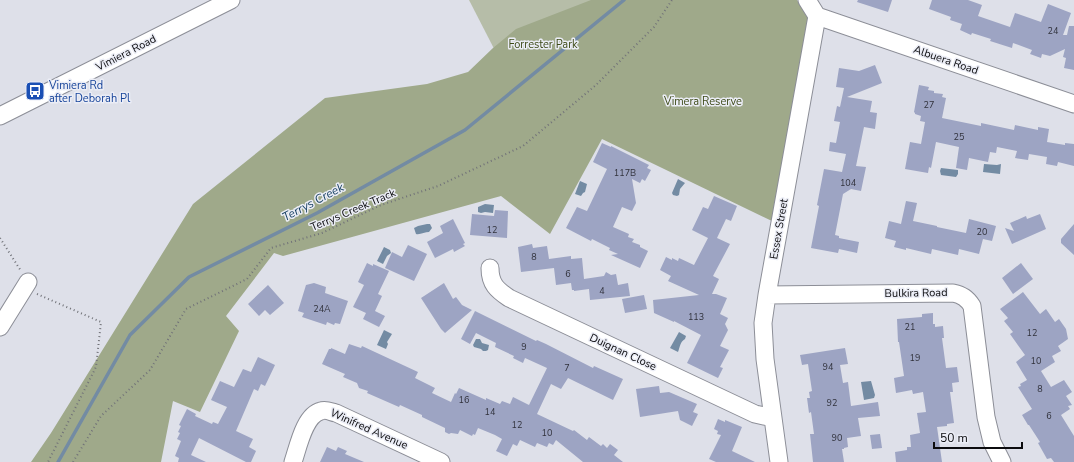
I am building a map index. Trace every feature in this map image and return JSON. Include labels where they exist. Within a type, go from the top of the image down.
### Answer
[{"type":"street","name":"Vimiera Road","points":[[0,116],[231,0]]},
{"type":"street","points":[[807,0],[817,16]]},
{"type":"street","name":"Albuera Road","points":[[817,16],[1074,104]]},
{"type":"street","name":"Essex Street","points":[[779,462],[765,359],[763,323],[817,16]]},
{"type":"street","name":"Duignan Close","points":[[490,268],[492,283],[499,291],[509,298],[755,414],[773,418]]},
{"type":"street","points":[[0,327],[26,285]]},
{"type":"street","name":"Bulkira Road","points":[[767,295],[953,293],[961,295],[972,306],[986,417],[992,442],[1002,462]]},
{"type":"street","name":"Winifred Avenue","points":[[293,462],[306,426],[312,417],[317,412],[322,410],[336,413],[441,462]]},
{"type":"path","name":"Terrys Creek Track","points":[[73,462],[101,416],[150,370],[186,309],[247,279],[270,248],[322,233],[381,205],[438,186],[523,146],[602,80],[654,27],[672,0]]},
{"type":"path","points":[[0,238],[26,285],[101,322],[96,367],[48,462]]},
{"type":"green space","name":"Forrester Park","points":[[469,0],[656,0],[522,103]]},
{"type":"green space","name":"Vimera Reserve","points":[[591,0],[797,0],[813,22],[774,222],[602,139],[550,234],[501,196],[283,256],[274,253],[226,316],[239,331],[200,412],[173,401],[161,462],[31,462],[51,433],[193,204],[325,98],[427,84],[468,72],[516,29]]},
{"type":"water","points":[[984,164],[1001,164],[1000,174],[983,172]]},
{"type":"water","points":[[941,168],[958,170],[958,174],[956,177],[941,175]]},
{"type":"water","points":[[678,179],[685,183],[677,196],[673,195],[672,193]]},
{"type":"water","points":[[580,181],[587,184],[585,192],[581,196],[575,194]]},
{"type":"water","points":[[485,204],[494,205],[493,213],[478,212],[478,207]]},
{"type":"water","points":[[430,224],[432,228],[429,232],[416,234],[414,228]]},
{"type":"water","points":[[384,247],[390,250],[391,253],[387,256],[383,264],[377,261]]},
{"type":"water","points":[[384,330],[392,334],[387,342],[388,344],[386,349],[377,345]]},
{"type":"water","points":[[679,332],[686,336],[681,343],[678,352],[670,348]]},
{"type":"water","points":[[476,339],[480,339],[482,343],[489,345],[488,350],[483,351],[474,347],[473,345]]},
{"type":"water","points":[[871,381],[875,395],[874,398],[864,400],[861,382]]},
{"type":"building","points":[[858,0],[892,0],[888,12],[857,2]]},
{"type":"building","points":[[932,0],[968,0],[982,5],[978,16],[1010,27],[1015,13],[1041,22],[1048,4],[1071,13],[1063,35],[1067,35],[1069,26],[1074,26],[1074,70],[1064,68],[1066,58],[1063,57],[1065,49],[1050,56],[1042,54],[1041,58],[1030,54],[1032,50],[1013,43],[1012,48],[990,41],[991,39],[972,33],[971,35],[960,30],[962,24],[950,20],[951,17],[929,9]]},
{"type":"building","points":[[875,65],[882,83],[847,97],[872,101],[870,112],[877,113],[875,129],[864,127],[856,166],[866,167],[861,191],[851,189],[843,194],[835,235],[839,236],[839,238],[859,242],[857,253],[839,249],[838,253],[811,248],[824,169],[842,172],[846,154],[829,151],[830,142],[836,143],[840,122],[834,121],[837,106],[840,107],[844,88],[836,87],[839,68],[859,71]]},
{"type":"building","points":[[919,85],[929,87],[928,90],[934,91],[934,93],[943,94],[942,97],[946,98],[942,118],[981,126],[981,123],[1014,130],[1015,125],[1038,130],[1038,127],[1049,129],[1047,142],[1065,145],[1065,143],[1074,144],[1074,166],[1058,162],[1057,166],[1046,164],[1047,157],[1029,154],[1028,160],[1015,158],[1017,151],[997,147],[996,153],[990,152],[988,162],[969,158],[967,170],[956,168],[959,147],[936,142],[931,168],[929,167],[928,173],[905,169],[910,142],[921,144],[925,122],[920,121],[921,116],[915,114],[914,112]]},
{"type":"building","points":[[602,143],[649,165],[647,168],[651,170],[645,181],[642,179],[640,183],[632,179],[636,203],[632,211],[622,207],[613,227],[629,234],[628,237],[634,239],[632,242],[640,245],[640,247],[648,251],[640,268],[611,255],[618,254],[609,250],[610,248],[592,239],[591,241],[566,228],[577,207],[587,211],[607,169],[593,162]]},
{"type":"building","points":[[714,196],[737,206],[731,221],[726,219],[717,238],[730,244],[713,276],[719,279],[712,294],[727,298],[720,314],[728,318],[725,324],[728,330],[720,346],[729,350],[720,367],[723,368],[718,378],[687,363],[701,335],[674,321],[654,313],[653,300],[699,295],[668,281],[671,276],[660,270],[666,257],[678,261],[679,258],[694,265],[708,238],[692,230],[703,207],[708,209]]},
{"type":"building","points":[[906,201],[917,203],[913,221],[966,233],[969,219],[996,226],[992,241],[983,239],[979,254],[959,249],[958,255],[932,249],[931,254],[906,248],[906,250],[894,247],[896,241],[885,238],[889,221],[901,224]]},
{"type":"building","points":[[495,210],[508,211],[507,238],[470,235],[472,214],[494,216]]},
{"type":"building","points":[[1040,214],[1046,229],[1012,244],[1005,228],[1014,231],[1010,223],[1026,216],[1027,219]]},
{"type":"building","points":[[453,219],[465,243],[463,244],[465,246],[454,252],[453,249],[435,258],[427,242],[443,233],[440,226]]},
{"type":"building","points":[[1074,224],[1074,255],[1061,243],[1061,239]]},
{"type":"building","points":[[532,244],[533,248],[547,246],[549,259],[571,256],[571,259],[582,258],[584,279],[604,276],[606,272],[611,275],[616,274],[618,285],[628,283],[630,296],[590,300],[589,289],[574,291],[572,290],[571,283],[556,285],[554,268],[521,272],[518,247]]},
{"type":"building","points":[[408,245],[427,254],[414,281],[385,268],[392,252],[402,257]]},
{"type":"building","points":[[367,263],[389,271],[378,294],[382,296],[375,311],[385,316],[379,327],[363,319],[366,313],[353,307],[364,285],[358,282]]},
{"type":"building","points":[[1021,263],[1033,279],[1013,294],[1002,278]]},
{"type":"building","points":[[314,283],[326,287],[325,293],[348,301],[340,324],[335,323],[334,325],[327,322],[326,325],[302,317],[304,313],[298,311],[306,285]]},
{"type":"building","points":[[444,283],[453,299],[456,297],[462,305],[472,310],[445,333],[421,298]]},
{"type":"building","points":[[268,285],[284,303],[270,315],[265,310],[259,316],[248,304]]},
{"type":"building","points":[[1023,292],[1040,314],[1046,309],[1055,322],[1059,319],[1066,329],[1068,339],[1058,346],[1061,351],[1052,356],[1055,362],[1041,371],[1051,387],[1064,380],[1072,392],[1066,396],[1072,405],[1068,406],[1070,409],[1061,415],[1074,436],[1074,462],[1054,462],[1051,458],[1047,459],[1038,443],[1040,442],[1022,415],[1032,409],[1018,387],[1027,380],[1016,362],[1025,355],[1010,334],[1013,332],[1004,321],[1008,318],[1000,309]]},
{"type":"building","points":[[644,295],[647,309],[625,313],[622,299]]},
{"type":"building","points":[[475,311],[593,368],[594,366],[623,379],[613,400],[568,378],[561,389],[551,384],[537,414],[573,431],[574,430],[587,440],[589,437],[601,446],[603,444],[607,448],[610,444],[618,450],[614,455],[623,462],[583,462],[556,440],[553,445],[549,443],[547,447],[537,443],[535,447],[520,440],[517,446],[513,444],[507,456],[496,451],[502,439],[495,435],[478,428],[475,435],[473,434],[472,436],[460,430],[458,434],[449,434],[445,432],[445,428],[422,417],[422,415],[367,393],[368,391],[359,388],[357,383],[343,377],[345,374],[322,364],[329,349],[331,348],[345,354],[349,344],[361,348],[362,346],[418,372],[415,378],[435,388],[432,393],[451,402],[459,388],[486,400],[486,398],[500,404],[502,401],[510,404],[513,397],[529,405],[547,368],[525,358],[523,363],[513,358],[514,356],[495,347],[496,343],[476,333],[470,344],[461,339]]},
{"type":"building","points":[[933,313],[933,324],[935,324],[935,327],[943,326],[944,338],[942,338],[946,368],[957,367],[959,382],[952,383],[953,392],[950,392],[954,423],[947,424],[947,426],[937,427],[942,462],[896,462],[895,452],[907,450],[907,447],[911,447],[910,435],[920,433],[917,413],[926,412],[923,392],[913,394],[912,390],[896,393],[894,378],[904,376],[898,342],[897,319],[922,317],[922,314]]},
{"type":"building","points":[[845,348],[848,364],[840,365],[843,383],[848,382],[851,406],[878,402],[880,416],[858,418],[861,436],[847,438],[848,447],[842,449],[844,462],[813,462],[810,434],[814,434],[811,412],[809,413],[807,398],[810,398],[809,392],[812,391],[808,364],[802,365],[800,355]]},
{"type":"building","points":[[258,357],[275,365],[265,386],[261,384],[258,391],[254,389],[236,431],[253,439],[249,447],[256,451],[251,462],[246,462],[199,438],[191,455],[206,462],[178,462],[179,458],[175,456],[181,441],[177,439],[181,426],[179,425],[187,409],[196,414],[195,416],[212,424],[213,422],[218,424],[227,407],[211,400],[220,381],[234,387],[243,369],[251,372]]},
{"type":"building","points":[[659,386],[660,393],[669,392],[697,404],[693,412],[698,414],[692,426],[680,420],[678,411],[640,417],[636,389]]},
{"type":"building","points":[[718,419],[725,422],[725,420],[742,427],[732,451],[755,462],[716,462],[709,459],[721,435],[717,434],[718,431],[714,429]]},
{"type":"building","points":[[880,434],[882,448],[872,449],[870,435]]},
{"type":"building","points":[[327,447],[336,451],[338,447],[347,451],[345,454],[364,462],[320,462]]},
{"type":"waterway","name":"Terrys Creek","points":[[58,462],[130,335],[189,277],[317,213],[465,130],[624,0]]},
{"type":"place","name":"Vimiera Rd after Deborah Pl","points":[[35,91]]}]
